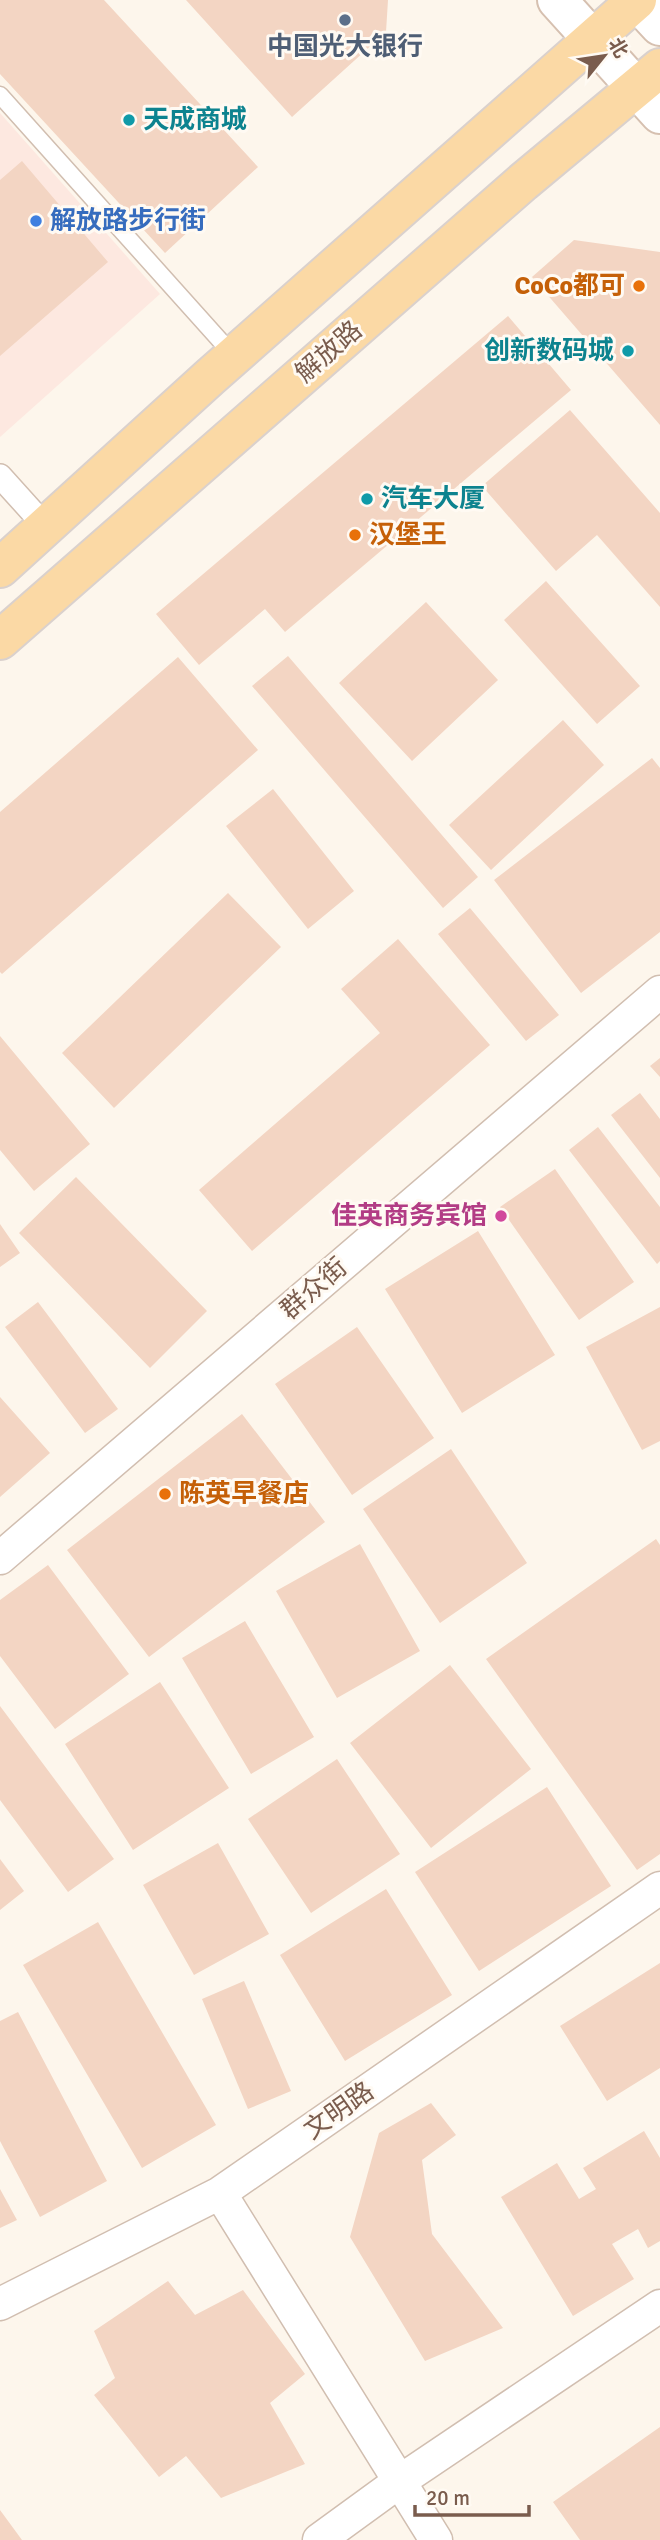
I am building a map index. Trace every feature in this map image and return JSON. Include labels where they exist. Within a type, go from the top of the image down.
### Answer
[{"type":"main road","points":[[557,0],[590,39],[652,90]]},
{"type":"main road","points":[[0,568],[234,356],[637,0],[660,26]]},
{"type":"main road","name":"解放路","points":[[0,640],[502,201],[652,90]]},
{"type":"street","points":[[0,476],[46,527]]},
{"type":"street","name":"群众街","points":[[0,1558],[660,992]]},
{"type":"street","name":"文明路","points":[[0,2304],[220,2193],[660,1888]]},
{"type":"street","points":[[220,2193],[436,2540]]},
{"type":"street","points":[[319,2540],[400,2481],[660,2306]]},
{"type":"lane","points":[[0,95],[234,356]]},
{"type":"shaded area","points":[[0,113],[160,294],[0,437]]},
{"type":"building","name":"天成商城","points":[[0,0],[104,0],[258,167],[165,253],[0,74]]},
{"type":"building","points":[[186,0],[388,0],[386,32],[292,117]]},
{"type":"building","name":"解放路步行街","points":[[22,161],[108,262],[0,356],[0,180]]},
{"type":"building","name":"创新数码城","points":[[574,240],[660,252],[660,425],[532,277]]},
{"type":"building","name":"汽车大厦","points":[[508,316],[571,390],[285,632],[265,609],[199,665],[156,614]]},
{"type":"building","points":[[570,410],[660,513],[660,607],[597,535],[556,571],[482,486]]},
{"type":"building","points":[[546,581],[640,686],[597,724],[504,620]]},
{"type":"building","points":[[426,602],[498,680],[412,761],[339,683]]},
{"type":"building","points":[[288,656],[478,877],[443,908],[252,686]]},
{"type":"building","points":[[178,657],[258,750],[2,974],[0,812]]},
{"type":"building","points":[[563,720],[604,765],[491,870],[449,825]]},
{"type":"building","points":[[652,758],[660,768],[660,932],[581,993],[494,880]]},
{"type":"building","points":[[273,789],[354,891],[308,929],[226,826]]},
{"type":"building","points":[[228,893],[281,947],[114,1108],[62,1053]]},
{"type":"building","points":[[470,908],[559,1015],[526,1041],[438,934]]},
{"type":"building","points":[[398,939],[490,1045],[252,1251],[199,1190],[380,1033],[341,989]]},
{"type":"building","points":[[0,1036],[90,1144],[34,1191],[0,1150]]},
{"type":"building","points":[[660,1058],[660,1077],[650,1066]]},
{"type":"building","points":[[640,1093],[660,1119],[660,1178],[611,1115]]},
{"type":"building","points":[[598,1127],[660,1207],[660,1261],[657,1264],[569,1150]]},
{"type":"building","points":[[555,1169],[634,1282],[579,1320],[500,1207]]},
{"type":"building","points":[[76,1177],[207,1311],[150,1368],[19,1233]]},
{"type":"building","points":[[0,1224],[20,1253],[0,1267]]},
{"type":"building","points":[[478,1231],[555,1355],[462,1413],[385,1289]]},
{"type":"building","points":[[38,1302],[118,1409],[85,1433],[5,1327]]},
{"type":"building","points":[[660,1307],[660,1441],[642,1450],[586,1347]]},
{"type":"building","points":[[357,1327],[434,1438],[352,1495],[275,1384]]},
{"type":"building","points":[[0,1397],[50,1453],[0,1497]]},
{"type":"building","points":[[242,1414],[325,1522],[149,1657],[67,1550]]},
{"type":"building","points":[[451,1449],[527,1563],[440,1623],[363,1509]]},
{"type":"building","points":[[656,1539],[660,1545],[660,1854],[637,1870],[486,1659]]},
{"type":"building","points":[[360,1544],[420,1651],[337,1698],[276,1591]]},
{"type":"building","points":[[48,1565],[129,1674],[55,1729],[0,1656],[0,1600]]},
{"type":"building","points":[[245,1621],[314,1737],[251,1774],[182,1658]]},
{"type":"building","points":[[450,1665],[531,1769],[431,1848],[350,1743]]},
{"type":"building","points":[[160,1682],[229,1788],[133,1850],[65,1744]]},
{"type":"building","points":[[0,1706],[114,1859],[68,1892],[0,1800]]},
{"type":"building","points":[[337,1759],[400,1854],[311,1913],[248,1819]]},
{"type":"building","points":[[547,1787],[611,1886],[479,1971],[415,1872]]},
{"type":"building","points":[[218,1843],[269,1934],[194,1975],[143,1885]]},
{"type":"building","points":[[0,1859],[24,1891],[0,1910]]},
{"type":"building","points":[[386,1889],[452,1995],[345,2061],[280,1955]]},
{"type":"building","points":[[98,1922],[216,2125],[142,2168],[23,1965]]},
{"type":"building","points":[[660,1963],[660,2068],[607,2101],[560,2026]]},
{"type":"building","points":[[244,1981],[291,2091],[248,2109],[202,1999]]},
{"type":"building","points":[[18,2012],[107,2181],[40,2217],[0,2141],[0,2021]]},
{"type":"building","points":[[431,2103],[456,2135],[422,2160],[432,2234],[503,2328],[425,2361],[350,2237],[379,2133]]},
{"type":"building","points":[[644,2131],[660,2158],[660,2241],[648,2248],[638,2229],[612,2244],[634,2279],[573,2316],[501,2197],[557,2163],[579,2199],[596,2189],[583,2168]]},
{"type":"building","points":[[0,2189],[17,2220],[0,2228]]},
{"type":"building","points":[[168,2281],[195,2315],[243,2290],[305,2374],[270,2403],[305,2464],[221,2498],[186,2456],[159,2477],[94,2395],[115,2378],[94,2331]]},
{"type":"building","points":[[660,2427],[660,2540],[580,2540],[553,2502]]},
{"type":"building","points":[[0,2510],[22,2540],[0,2540]]},
{"type":"place","name":"中国光大银行","points":[[345,20]]},
{"type":"place","name":"天成商城","points":[[129,120]]},
{"type":"place","name":"解放路步行街","points":[[36,221]]},
{"type":"place","name":"CoCo都可","points":[[639,286]]},
{"type":"place","name":"创新数码城","points":[[628,351]]},
{"type":"place","name":"汽车大厦","points":[[367,499]]},
{"type":"place","name":"汉堡王","points":[[355,535]]},
{"type":"place","name":"佳英商务宾馆","points":[[501,1216]]},
{"type":"place","name":"陈英早餐店","points":[[165,1494]]}]
